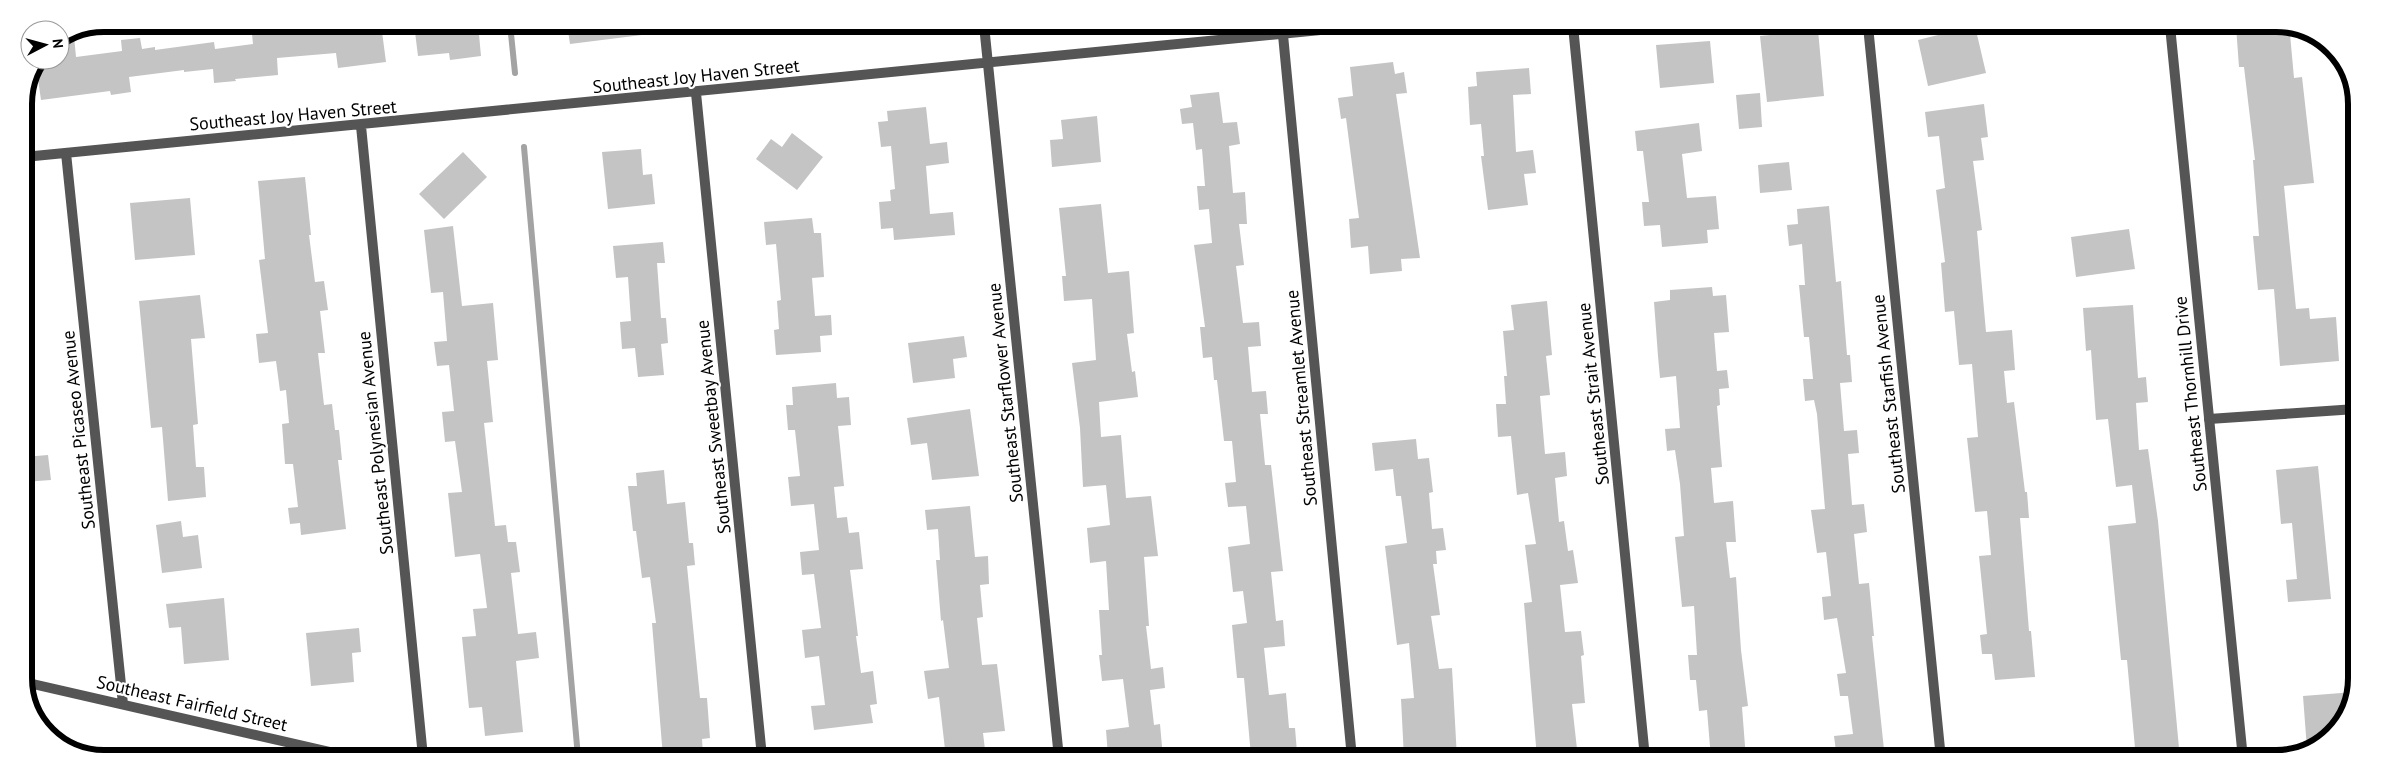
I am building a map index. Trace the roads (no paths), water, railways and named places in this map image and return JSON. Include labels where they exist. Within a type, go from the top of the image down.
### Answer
[{"type":"street","name":"Southeast Starflower Avenue","points":[[985,32],[1058,751]]},
{"type":"street","name":"Southeast Joy Haven Street","points":[[32,156],[361,126],[987,62],[1310,32]]},
{"type":"street","name":"Southeast Strait Avenue","points":[[1574,32],[1644,751]]},
{"type":"street","name":"Southeast Starfish Avenue","points":[[1869,32],[1940,751]]},
{"type":"street","name":"Southeast Thornhill Drive","points":[[2171,32],[2241,751]]},
{"type":"street","name":"Southeast Streamlet Avenue","points":[[1284,35],[1351,751]]},
{"type":"street","name":"Southeast Sweetbay Avenue","points":[[696,93],[761,751]]},
{"type":"street","name":"Southeast Polynesian Avenue","points":[[361,126],[421,751]]},
{"type":"street","name":"Southeast Picaseo Avenue","points":[[66,153],[123,704]]},
{"type":"street","points":[[2209,418],[2348,409]]},
{"type":"street","name":"Southeast Fairfield Street","points":[[33,684],[326,751]]},
{"type":"waterway","points":[[511,32],[515,73]]},
{"type":"waterway","points":[[524,147],[577,751]]}]
